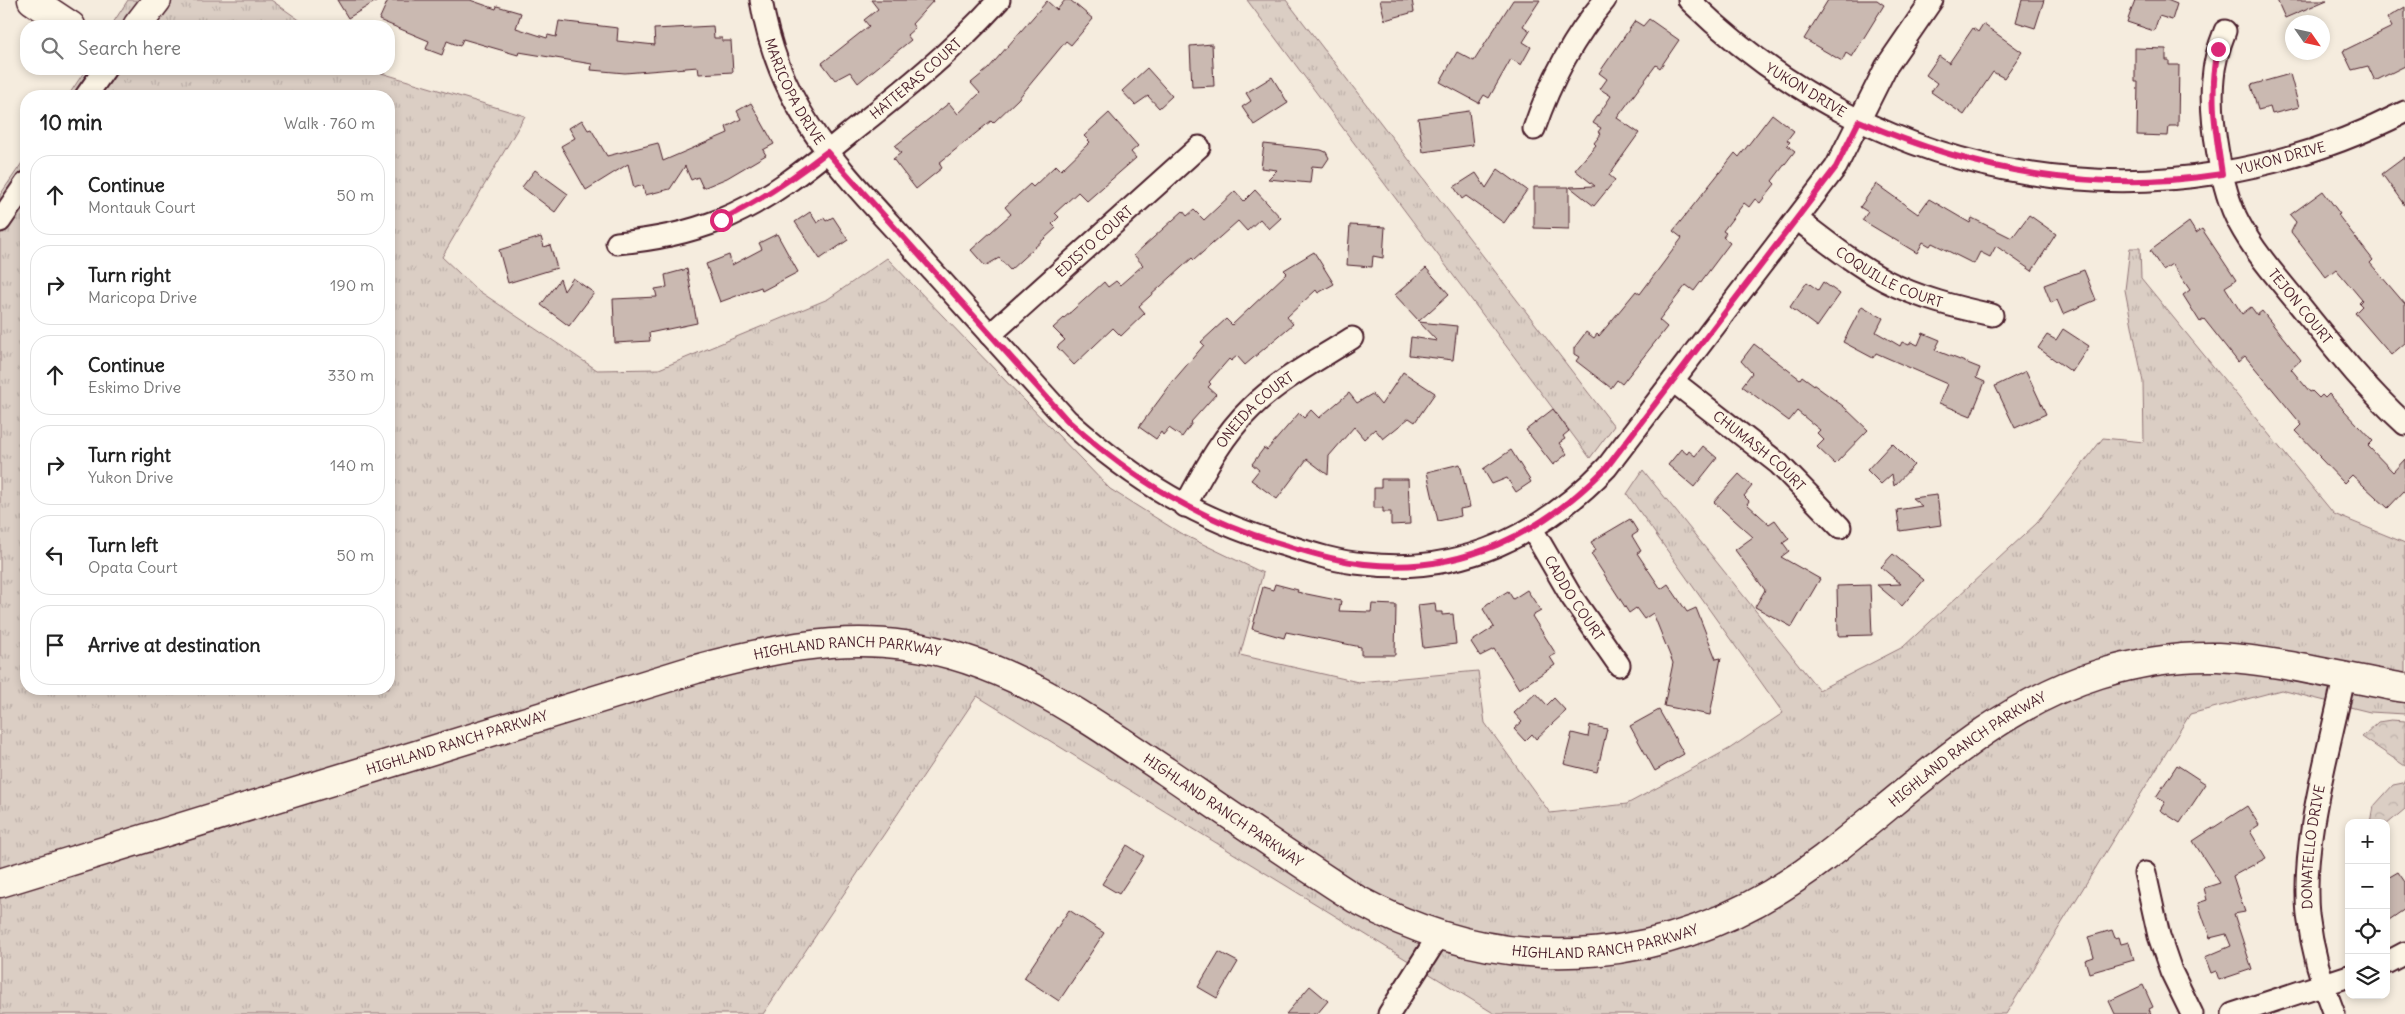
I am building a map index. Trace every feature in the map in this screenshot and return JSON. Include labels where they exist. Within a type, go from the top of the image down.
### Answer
[{"type":"main road","points":[[32,0],[62,20]]},
{"type":"main road","points":[[142,20],[157,0]]},
{"type":"main road","name":"HIGHLAND RANCH PARKWAY","points":[[0,883],[696,669],[769,650],[843,642],[878,643],[928,649],[964,658],[1023,681],[1070,707],[1356,899],[1380,912],[1439,935],[1495,948],[1561,954],[1632,947],[1702,928],[1734,915],[1794,880],[1954,755],[2009,715],[2046,694],[2101,674],[2158,660],[2218,657],[2272,664],[2405,688]]},
{"type":"street","name":"MARICOPA DRIVE","points":[[760,0],[776,61],[791,96],[827,152],[1067,420],[1103,452],[1143,481],[1185,506],[1228,526],[1269,541],[1329,559],[1400,566],[1434,563],[1467,556],[1500,544],[1532,529],[1583,492],[1607,467],[1836,167],[1886,67],[1932,0]]},
{"type":"street","name":"HATTERAS COURT","points":[[617,244],[685,232],[721,220],[754,204],[783,186],[930,70],[968,34],[999,0]]},
{"type":"street","points":[[1534,129],[1559,68],[1578,35],[1605,0]]},
{"type":"street","name":"YUKON DRIVE","points":[[1689,0],[1714,24],[1755,58],[1804,92],[1859,121],[1904,141],[1951,157],[2004,170],[2057,178],[2108,181],[2158,180],[2222,174],[2271,164],[2321,149],[2370,130],[2405,112]]},
{"type":"street","name":"TEJON COURT","points":[[2225,31],[2218,49],[2212,78],[2212,107],[2222,174],[2228,198],[2238,222],[2252,246],[2351,369],[2405,424]]},
{"type":"street","points":[[90,90],[101,75]]},
{"type":"street","name":"EDISTO COURT","points":[[990,335],[1198,147]]},
{"type":"street","points":[[0,221],[20,192]]},
{"type":"street","name":"COQUILLE COURT","points":[[1797,219],[1855,262],[1886,281],[1920,296],[1958,308],[1992,315]]},
{"type":"street","name":"ONEIDA COURT","points":[[1185,506],[1213,455],[1229,432],[1251,408],[1277,386],[1352,338]]},
{"type":"street","name":"CHUMASH COURT","points":[[1673,382],[1779,464],[1840,526]]},
{"type":"street","name":"CADDO COURT","points":[[1532,529],[1571,596],[1619,665]]},
{"type":"street","name":"DONATELLO DRIVE","points":[[2334,1014],[2322,985],[2314,951],[2308,914],[2307,878],[2310,840],[2344,678]]},
{"type":"street","points":[[2146,873],[2159,936],[2170,971],[2192,1014]]},
{"type":"street","points":[[1389,1014],[1439,935]]},
{"type":"street","points":[[2390,961],[2405,953]]},
{"type":"street","points":[[2233,1014],[2345,977]]},
{"type":"green space","points":[[128,0],[271,0],[299,20],[115,20]]},
{"type":"green space","points":[[1247,0],[1286,0],[1614,426],[1590,458]]},
{"type":"green space","points":[[82,75],[388,75],[525,116],[442,257],[476,289],[597,370],[659,369],[828,299],[887,258],[1110,489],[1180,533],[1263,573],[1240,655],[1358,682],[1478,671],[1485,723],[1550,813],[1627,804],[1729,749],[1783,713],[1627,494],[1643,470],[1819,690],[1903,647],[2037,523],[2103,438],[2144,442],[2143,382],[2125,290],[2130,248],[2140,248],[2141,278],[2334,514],[2405,543],[2405,714],[2370,712],[2281,690],[2190,714],[2006,1014],[1495,1014],[977,696],[763,1014],[0,1014],[0,195],[20,166],[20,695],[395,695],[395,90],[72,90]]},
{"type":"green space","points":[[2391,720],[2405,721],[2405,766],[2362,737],[2378,722]]},
{"type":"green space","points":[[2405,779],[2405,809],[2390,822],[2390,819],[2372,819],[2374,806],[2393,785],[2403,783]]},
{"type":"building","points":[[337,0],[378,0],[348,18]]},
{"type":"building","points":[[388,0],[470,0],[496,9],[497,6],[521,13],[516,28],[547,38],[548,35],[556,37],[559,21],[618,28],[617,41],[655,45],[654,29],[713,26],[714,38],[722,38],[722,41],[731,41],[733,72],[699,74],[698,67],[625,73],[591,70],[592,64],[519,52],[518,55],[463,39],[460,46],[447,41],[442,55],[426,49],[429,41],[395,27],[395,20],[379,20]]},
{"type":"building","points":[[871,0],[934,0],[912,24],[915,28],[907,35],[911,40],[858,83],[850,72],[835,80],[822,63],[869,26],[864,20],[878,9]]},
{"type":"building","points":[[1065,0],[1070,0],[1093,19],[1071,45],[1066,41],[1018,99],[993,123],[991,121],[939,163],[942,168],[916,189],[893,159],[901,153],[895,146],[949,103],[958,114],[980,93],[971,83],[988,69],[1047,1],[1057,10]]},
{"type":"building","points":[[1380,0],[1412,0],[1414,12],[1385,20]]},
{"type":"building","points":[[1513,0],[1540,0],[1523,26],[1530,31],[1523,42],[1531,47],[1521,65],[1511,59],[1489,98],[1484,95],[1479,103],[1440,82],[1457,52],[1474,61]]},
{"type":"building","points":[[1828,0],[1877,0],[1884,5],[1852,57],[1846,53],[1842,61],[1804,39]]},
{"type":"building","points":[[2022,0],[2044,0],[2035,28],[2016,22]]},
{"type":"building","points":[[2135,0],[2167,0],[2177,4],[2172,20],[2159,16],[2154,31],[2127,22]]},
{"type":"building","points":[[2277,0],[2327,0],[2292,15],[2285,15],[2285,18]]},
{"type":"building","points":[[2405,7],[2405,66],[2375,81],[2368,66],[2352,70],[2343,51],[2392,27],[2387,18]]},
{"type":"building","points":[[1649,19],[1679,40],[1660,68],[1656,65],[1617,118],[1639,133],[1609,175],[1615,180],[1594,206],[1570,187],[1595,186],[1575,170],[1596,145],[1594,143],[1601,134],[1598,132],[1601,128],[1593,123],[1611,96],[1600,89],[1607,79],[1599,73],[1635,21],[1643,26]]},
{"type":"building","points":[[1983,24],[2022,52],[2004,78],[1993,72],[1964,115],[1931,92],[1937,83],[1926,75],[1939,56],[1949,63],[1973,28],[1978,32]]},
{"type":"building","points":[[1212,44],[1214,86],[1192,87],[1190,46]]},
{"type":"building","points":[[2135,48],[2166,49],[2166,60],[2169,60],[2169,65],[2179,65],[2178,126],[2169,126],[2168,136],[2137,135],[2138,82],[2135,82]]},
{"type":"building","points":[[1147,68],[1172,96],[1159,108],[1148,96],[1135,105],[1122,91]]},
{"type":"building","points":[[2290,74],[2299,107],[2272,114],[2270,107],[2258,110],[2251,85]]},
{"type":"building","points":[[1272,77],[1288,103],[1254,125],[1242,107],[1251,101],[1246,93]]},
{"type":"building","points":[[751,103],[774,144],[763,150],[766,155],[727,178],[703,188],[698,177],[691,180],[685,166],[670,189],[645,195],[643,185],[634,188],[628,164],[586,190],[561,146],[575,138],[569,128],[582,120],[588,130],[591,129],[607,156],[658,143],[663,161],[728,133],[726,127],[741,119],[737,111]]},
{"type":"building","points":[[1469,111],[1473,145],[1423,152],[1418,118]]},
{"type":"building","points":[[1109,113],[1138,146],[1131,152],[1136,158],[1087,201],[1078,192],[1055,213],[1059,217],[1052,224],[1056,228],[1010,270],[999,258],[985,266],[971,250],[1011,214],[1005,207],[1030,184],[1033,187],[1056,165],[1061,170],[1090,142],[1084,136]]},
{"type":"building","points":[[1772,114],[1794,131],[1787,140],[1790,142],[1787,145],[1795,151],[1772,181],[1775,184],[1760,203],[1755,199],[1749,207],[1744,203],[1723,231],[1726,233],[1723,237],[1730,243],[1694,291],[1686,285],[1659,320],[1667,327],[1622,384],[1617,380],[1611,388],[1576,361],[1579,357],[1574,354],[1574,348],[1586,332],[1594,338],[1597,334],[1599,336],[1636,291],[1640,294],[1682,238],[1673,231],[1735,153],[1739,157]]},
{"type":"building","points":[[1264,144],[1321,150],[1326,152],[1329,158],[1323,167],[1312,166],[1310,183],[1268,179],[1277,170],[1261,168]]},
{"type":"building","points":[[2405,157],[2405,206],[2382,174]]},
{"type":"building","points":[[1498,169],[1527,190],[1504,223],[1466,196],[1462,199],[1454,187],[1476,173],[1486,188]]},
{"type":"building","points":[[535,170],[568,194],[555,212],[522,187]]},
{"type":"building","points":[[1876,184],[1918,214],[1929,199],[1970,223],[1972,218],[2012,238],[2029,215],[2056,234],[2032,271],[1996,246],[1990,257],[1980,252],[1974,264],[1932,243],[1930,246],[1923,242],[1917,253],[1862,220],[1868,212],[1860,207]]},
{"type":"building","points":[[1534,187],[1569,187],[1569,229],[1534,228]]},
{"type":"building","points":[[1255,190],[1281,218],[1269,229],[1260,219],[1247,231],[1238,221],[1194,260],[1192,258],[1139,306],[1145,313],[1121,336],[1113,328],[1074,365],[1057,347],[1065,340],[1053,328],[1104,282],[1108,287],[1116,281],[1120,285],[1143,265],[1134,255],[1183,211],[1187,216],[1194,210],[1204,220],[1235,191],[1244,201]]},
{"type":"building","points":[[2323,191],[2340,214],[2338,215],[2373,260],[2370,263],[2405,304],[2405,343],[2391,355],[2355,313],[2362,306],[2359,303],[2362,300],[2336,269],[2326,277],[2291,232],[2296,222],[2290,215]]},
{"type":"building","points":[[810,212],[817,223],[824,218],[826,221],[833,217],[848,240],[820,259],[795,222]]},
{"type":"building","points":[[2189,222],[2196,233],[2202,229],[2236,280],[2225,287],[2242,314],[2251,307],[2257,315],[2262,311],[2301,360],[2291,369],[2310,392],[2312,391],[2319,398],[2322,395],[2325,398],[2329,394],[2373,441],[2368,446],[2393,472],[2405,459],[2405,490],[2388,508],[2352,475],[2344,483],[2320,458],[2296,431],[2302,425],[2245,356],[2238,362],[2204,319],[2200,322],[2183,295],[2190,290],[2172,264],[2163,270],[2150,251]]},
{"type":"building","points":[[1350,225],[1385,227],[1383,258],[1373,256],[1372,267],[1347,265]]},
{"type":"building","points":[[777,234],[798,272],[762,291],[761,287],[720,302],[706,264],[729,255],[732,265],[762,249],[759,243]]},
{"type":"building","points":[[541,237],[544,247],[550,245],[557,268],[508,283],[499,250]]},
{"type":"building","points":[[1314,252],[1334,284],[1318,293],[1316,290],[1287,317],[1293,324],[1245,365],[1237,356],[1231,361],[1229,359],[1209,382],[1211,384],[1208,387],[1216,394],[1191,422],[1182,437],[1169,428],[1163,435],[1161,432],[1156,439],[1139,427],[1174,380],[1204,345],[1201,342],[1226,319],[1232,325],[1287,273],[1284,270]]},
{"type":"building","points":[[1426,268],[1449,294],[1419,321],[1395,295]]},
{"type":"building","points":[[687,269],[697,323],[649,333],[650,341],[615,343],[613,299],[657,297],[655,289],[667,287],[665,275]]},
{"type":"building","points":[[2084,270],[2096,300],[2063,314],[2057,300],[2051,303],[2044,285]]},
{"type":"building","points":[[573,278],[594,293],[569,326],[541,305],[560,279],[564,291]]},
{"type":"building","points":[[1807,282],[1818,290],[1823,282],[1840,294],[1817,327],[1790,307]]},
{"type":"building","points":[[1862,306],[1883,318],[1876,332],[1900,346],[1902,342],[1909,345],[1911,342],[1918,345],[1923,333],[1940,340],[1935,350],[1980,368],[1976,378],[1985,382],[1971,416],[1939,403],[1947,384],[1876,353],[1873,358],[1843,342]]},
{"type":"building","points":[[1419,322],[1457,326],[1453,360],[1409,355],[1411,337],[1437,341]]},
{"type":"building","points":[[2063,329],[2089,346],[2072,372],[2038,348],[2047,335],[2056,340]]},
{"type":"building","points":[[1754,344],[1800,379],[1802,376],[1843,406],[1868,430],[1835,464],[1817,447],[1824,440],[1817,433],[1820,430],[1797,411],[1789,421],[1742,386],[1752,373],[1741,361]]},
{"type":"building","points":[[2026,371],[2046,414],[2015,428],[1995,386]]},
{"type":"building","points":[[1403,372],[1435,393],[1415,422],[1409,418],[1383,439],[1375,429],[1364,439],[1354,427],[1329,456],[1328,475],[1307,459],[1277,499],[1251,480],[1259,470],[1252,464],[1264,448],[1267,450],[1299,413],[1304,418],[1311,410],[1319,418],[1349,393],[1357,403],[1372,394],[1381,405]]},
{"type":"building","points":[[1553,409],[1569,431],[1563,436],[1565,439],[1559,443],[1567,454],[1553,465],[1526,430]]},
{"type":"building","points":[[1892,443],[1914,465],[1894,486],[1892,474],[1881,484],[1867,470]]},
{"type":"building","points":[[1703,446],[1717,458],[1694,487],[1668,465],[1681,449],[1687,454],[1689,451],[1695,456]]},
{"type":"building","points":[[1511,450],[1531,482],[1516,492],[1507,478],[1492,484],[1483,469]]},
{"type":"building","points":[[1460,464],[1470,507],[1460,509],[1461,516],[1438,521],[1427,472]]},
{"type":"building","points":[[1739,474],[1752,486],[1744,496],[1749,501],[1747,504],[1769,524],[1775,520],[1789,539],[1783,543],[1789,551],[1781,557],[1820,579],[1792,627],[1755,607],[1765,590],[1735,550],[1753,537],[1714,502]]},
{"type":"building","points":[[1381,479],[1408,479],[1410,524],[1391,525],[1391,512],[1383,512],[1383,508],[1374,508],[1374,488],[1381,488]]},
{"type":"building","points":[[1937,495],[1941,525],[1900,531],[1897,510],[1922,506],[1912,498]]},
{"type":"building","points":[[1630,519],[1638,532],[1632,536],[1641,551],[1637,553],[1661,589],[1668,584],[1687,612],[1696,608],[1716,659],[1721,658],[1710,715],[1664,706],[1673,663],[1653,613],[1644,619],[1636,608],[1629,613],[1591,554],[1596,550],[1591,542]]},
{"type":"building","points":[[1893,554],[1924,580],[1902,606],[1877,585],[1901,584],[1881,567]]},
{"type":"building","points":[[1275,584],[1298,590],[1297,592],[1341,601],[1339,611],[1371,612],[1372,604],[1396,605],[1395,655],[1361,655],[1361,647],[1286,632],[1284,638],[1252,629],[1263,587],[1273,590]]},
{"type":"building","points":[[1870,585],[1872,635],[1838,636],[1837,586]]},
{"type":"building","points":[[1527,590],[1541,611],[1532,616],[1556,654],[1550,657],[1555,665],[1519,689],[1494,649],[1480,656],[1471,642],[1494,627],[1483,609],[1487,604],[1508,591],[1513,599]]},
{"type":"building","points":[[1435,603],[1436,612],[1442,612],[1442,615],[1453,614],[1456,644],[1423,648],[1418,605]]},
{"type":"building","points":[[1536,693],[1547,705],[1554,698],[1566,711],[1536,739],[1532,734],[1525,741],[1514,729],[1522,722],[1514,713]]},
{"type":"building","points":[[1659,710],[1684,754],[1655,771],[1630,726]]},
{"type":"building","points":[[1590,725],[1607,729],[1597,772],[1564,764],[1572,733],[1588,737]]},
{"type":"building","points":[[2177,765],[2206,784],[2180,823],[2160,810],[2165,802],[2156,797]]},
{"type":"building","points":[[2247,806],[2259,825],[2250,831],[2266,858],[2233,876],[2245,912],[2234,914],[2252,969],[2219,980],[2216,971],[2211,973],[2205,957],[2231,946],[2226,934],[2210,938],[2198,903],[2207,900],[2204,888],[2220,883],[2193,841]]},
{"type":"building","points":[[1127,845],[1144,856],[1119,894],[1102,884]]},
{"type":"building","points":[[2398,872],[2405,882],[2405,909],[2390,919],[2390,909],[2390,877]]},
{"type":"building","points":[[1069,910],[1104,933],[1059,1001],[1024,978]]},
{"type":"building","points":[[2112,930],[2115,938],[2119,937],[2121,944],[2129,942],[2134,960],[2089,973],[2085,960],[2094,957],[2088,937]]},
{"type":"building","points":[[1219,952],[1238,962],[1217,998],[1198,987]]},
{"type":"building","points":[[2143,985],[2153,1007],[2149,1009],[2151,1014],[2115,1014],[2109,1001]]},
{"type":"building","points":[[1310,986],[1328,1001],[1317,1014],[1286,1014]]},
{"type":"route","points":[[721,220],[754,204],[783,186],[827,152],[1067,420],[1103,452],[1143,481],[1185,506],[1228,526],[1269,541],[1329,559],[1400,566],[1434,563],[1467,556],[1500,544],[1532,529],[1556,514],[1583,492],[1607,467],[1836,167],[1859,121],[1904,141],[1951,157],[2004,170],[2057,178],[2108,181],[2158,180],[2222,174],[2212,107],[2212,78],[2218,49]]}]
